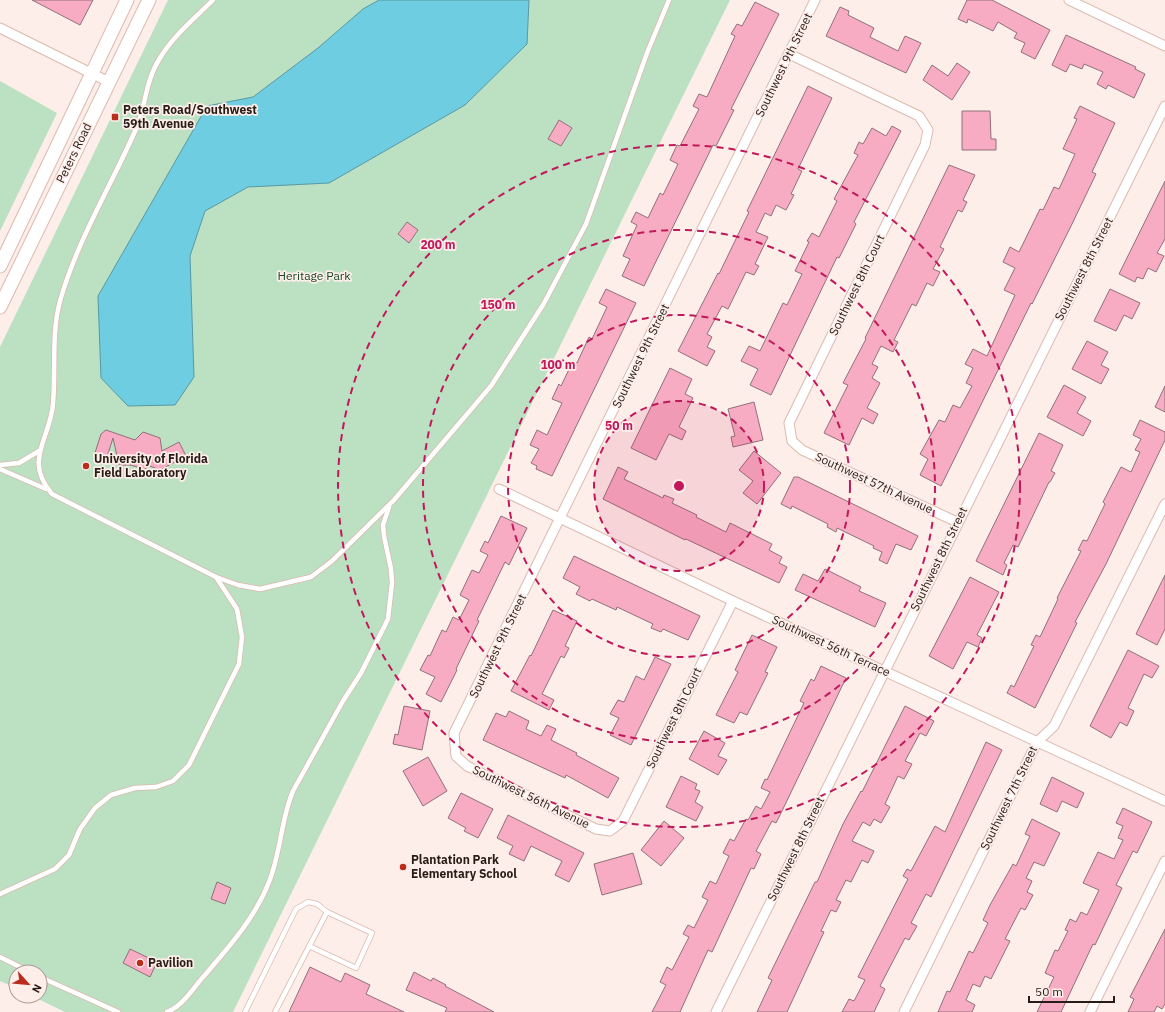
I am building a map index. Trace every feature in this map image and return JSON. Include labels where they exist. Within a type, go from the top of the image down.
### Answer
[{"type":"main road","name":"Peters Road","points":[[0,266],[127,0]]},
{"type":"main road","name":"Peters Road","points":[[0,307],[149,0]]},
{"type":"street","name":"Southwest 9th Street","points":[[456,756],[454,733],[561,519],[815,0]]},
{"type":"street","points":[[1069,0],[1165,46]]},
{"type":"street","points":[[0,28],[108,82]]},
{"type":"street","name":"Southwest 8th Court","points":[[789,54],[919,116],[928,130],[925,145],[789,423],[792,441]]},
{"type":"street","name":"Southwest 8th Street","points":[[716,1012],[957,522],[1165,106]]},
{"type":"street","name":"Southwest 57th Avenue","points":[[792,441],[802,450],[957,522]]},
{"type":"street","name":"Southwest 56th Terrace","points":[[499,489],[733,601],[1165,801]]},
{"type":"street","name":"Southwest 7th Street","points":[[904,1012],[1037,742],[1054,726],[1165,504]]},
{"type":"street","name":"Southwest 8th Court","points":[[610,831],[623,821],[733,601]]},
{"type":"street","name":"Southwest 56th Avenue","points":[[456,756],[466,766],[596,829],[610,831]]},
{"type":"street","points":[[1090,1012],[1165,861]]},
{"type":"lane","points":[[213,0],[167,47],[159,58],[146,88],[137,127],[78,253],[60,301],[54,332],[53,404],[49,428],[39,451],[40,478],[52,494],[216,577],[238,585],[260,589],[311,577],[332,561],[394,500],[491,386],[543,305],[586,224],[647,53],[669,0]]},
{"type":"lane","points":[[0,465],[19,464],[39,451]]},
{"type":"lane","points":[[0,469],[47,489]]},
{"type":"lane","points":[[167,1012],[184,998],[230,946],[253,914],[269,882],[281,844],[289,801],[293,791],[343,701],[361,673],[385,624],[390,609],[392,583],[384,525],[387,510],[394,500]]},
{"type":"lane","points":[[0,894],[54,868],[68,855],[80,829],[95,808],[111,795],[135,788],[156,786],[173,780],[189,765],[239,664],[242,638],[237,609],[216,577]]},
{"type":"lane","points":[[245,1012],[296,908],[308,902],[317,904],[327,912],[372,934],[356,968],[309,946]]},
{"type":"lane","points":[[275,1012],[327,912]]},
{"type":"lane","points":[[0,957],[14,964]]},
{"type":"lane","points":[[48,981],[118,1012]]},
{"type":"green space","name":"Heritage Park","points":[[168,0],[730,0],[233,1012],[65,1012],[48,1004],[48,964],[8,964],[8,984],[0,981],[0,347]]},
{"type":"green space","points":[[0,81],[57,113],[0,231]]},
{"type":"water","points":[[379,0],[529,0],[527,44],[465,105],[329,183],[248,187],[205,211],[190,256],[194,377],[175,405],[128,406],[101,378],[98,296],[207,106],[253,97],[318,48],[363,9]]},
{"type":"building","points":[[32,0],[93,0],[80,25]]},
{"type":"building","points":[[967,0],[992,0],[1050,30],[1035,59],[1021,52],[1025,43],[1014,38],[1017,33],[998,22],[993,31],[968,19],[967,23],[958,19]]},
{"type":"building","points":[[755,2],[779,14],[731,109],[734,110],[716,146],[713,145],[644,286],[622,276],[630,259],[623,256],[637,225],[631,222],[636,212],[648,218],[660,193],[663,195],[678,164],[670,160],[677,145],[680,146],[699,109],[693,106],[699,94],[707,97],[735,36],[731,34],[737,24],[742,26]]},
{"type":"building","points":[[840,7],[849,11],[848,15],[874,28],[870,37],[898,51],[905,36],[921,43],[906,73],[826,36]]},
{"type":"building","points":[[1066,35],[1136,67],[1135,69],[1145,74],[1134,98],[1108,85],[1106,89],[1097,84],[1103,72],[1084,64],[1082,69],[1070,64],[1066,72],[1052,65]]},
{"type":"building","points":[[957,63],[970,72],[952,100],[923,80],[932,65],[948,76]]},
{"type":"building","points":[[808,86],[832,98],[798,169],[802,171],[791,194],[794,195],[786,210],[776,205],[771,216],[765,213],[756,232],[768,237],[755,264],[759,266],[754,275],[746,272],[728,309],[722,306],[707,334],[712,337],[707,347],[715,351],[707,366],[678,351],[718,273],[719,274],[749,212],[747,211]]},
{"type":"building","points":[[1080,106],[1115,123],[1092,172],[1096,174],[941,486],[920,475],[928,459],[920,454],[939,420],[945,422],[953,405],[960,408],[972,386],[966,383],[973,368],[965,364],[973,349],[987,356],[1015,295],[1004,290],[1015,268],[1003,262],[1010,247],[1019,252],[1040,209],[1043,210],[1054,187],[1059,189],[1075,154],[1063,149],[1077,119],[1074,118]]},
{"type":"building","points":[[962,111],[990,111],[991,139],[996,139],[996,150],[962,150]]},
{"type":"building","points":[[559,120],[572,128],[561,146],[548,139]]},
{"type":"building","points":[[892,126],[901,131],[854,222],[856,224],[839,258],[837,257],[771,395],[750,385],[758,369],[741,361],[749,346],[760,351],[783,303],[787,305],[802,274],[795,271],[809,242],[807,241],[812,233],[819,237],[837,201],[834,199],[858,155],[854,153],[859,142],[863,144],[872,128],[886,136]]},
{"type":"building","points":[[949,165],[975,175],[963,200],[967,202],[962,212],[958,210],[940,247],[944,249],[933,269],[940,272],[933,286],[927,283],[916,306],[912,304],[894,340],[898,342],[893,352],[881,346],[872,364],[878,367],[872,378],[880,383],[867,408],[878,414],[873,424],[862,418],[849,445],[824,433],[848,385],[843,383],[866,339],[865,338]]},
{"type":"building","points":[[1165,181],[1165,239],[1157,253],[1164,256],[1156,272],[1148,268],[1143,279],[1137,277],[1135,282],[1119,274]]},
{"type":"building","points":[[407,222],[418,230],[409,243],[398,234]]},
{"type":"building","points":[[606,289],[636,303],[552,476],[536,469],[537,466],[531,463],[539,449],[530,445],[537,430],[547,435],[562,403],[552,399],[559,384],[561,386],[573,361],[577,363],[589,337],[592,339],[607,307],[599,303]]},
{"type":"building","points":[[1110,289],[1140,303],[1132,319],[1124,315],[1116,331],[1094,321]]},
{"type":"building","points":[[1087,341],[1108,352],[1101,365],[1109,369],[1101,384],[1072,369]]},
{"type":"building","points":[[670,368],[692,379],[685,394],[693,398],[679,427],[686,431],[682,440],[669,434],[656,460],[631,448]]},
{"type":"building","points":[[1064,385],[1086,397],[1077,413],[1091,421],[1083,436],[1047,417]]},
{"type":"building","points":[[1165,386],[1165,412],[1155,407]]},
{"type":"building","points":[[754,402],[763,440],[733,447],[731,437],[735,436],[728,409]]},
{"type":"building","points":[[1140,420],[1165,432],[1165,440],[1106,564],[1075,622],[1077,623],[1035,708],[1007,693],[1011,685],[1014,687],[1034,646],[1031,645],[1036,635],[1040,637],[1058,599],[1057,598],[1081,551],[1078,550],[1083,540],[1087,541],[1105,504],[1103,502],[1121,467],[1131,472],[1140,452],[1135,450],[1141,439],[1133,435]]},
{"type":"building","points":[[106,430],[135,440],[143,432],[160,438],[162,451],[179,442],[186,456],[160,470],[150,466],[144,469],[131,465],[119,465],[113,438],[106,460],[94,456],[101,434]]},
{"type":"building","points":[[1039,433],[1063,445],[1051,471],[1055,473],[1049,482],[1018,547],[1013,545],[1004,563],[1007,565],[1003,575],[976,561]]},
{"type":"building","points":[[754,451],[781,473],[757,504],[743,493],[753,481],[739,470]]},
{"type":"building","points":[[618,467],[628,472],[624,479],[663,498],[664,495],[674,499],[672,503],[697,515],[696,517],[726,532],[730,523],[772,544],[769,550],[782,557],[779,563],[787,567],[779,583],[686,539],[685,540],[603,499]]},
{"type":"building","points":[[794,477],[798,477],[918,536],[911,550],[896,544],[887,564],[879,560],[882,552],[873,548],[874,546],[837,528],[836,532],[827,527],[828,524],[792,506],[791,509],[781,504]]},
{"type":"building","points":[[501,516],[527,528],[509,565],[505,562],[477,620],[479,621],[441,702],[426,694],[435,677],[420,670],[428,655],[430,656],[442,630],[446,632],[453,617],[459,620],[469,600],[460,595],[472,570],[479,573],[488,555],[480,551],[485,541],[488,543]]},
{"type":"building","points":[[574,556],[700,616],[688,640],[663,629],[661,632],[651,628],[653,624],[617,607],[616,610],[592,599],[590,601],[576,594],[580,587],[563,578]]},
{"type":"building","points":[[825,569],[861,587],[859,591],[886,603],[875,627],[795,590],[803,574],[818,581]]},
{"type":"building","points":[[1165,575],[1165,629],[1157,645],[1136,634]]},
{"type":"building","points":[[970,577],[999,592],[977,635],[982,638],[978,647],[967,642],[953,669],[929,656]]},
{"type":"building","points":[[553,610],[577,621],[565,646],[569,648],[564,658],[561,656],[542,694],[554,700],[549,710],[511,691],[530,655],[531,656]]},
{"type":"building","points":[[752,635],[777,647],[765,672],[768,673],[747,715],[740,712],[734,723],[716,715],[738,672],[735,670]]},
{"type":"building","points":[[1128,650],[1159,666],[1152,678],[1144,674],[1128,708],[1134,711],[1127,726],[1120,722],[1111,738],[1090,726]]},
{"type":"building","points":[[655,657],[671,664],[631,745],[610,735],[619,718],[610,714],[618,700],[624,702],[636,676],[644,680]]},
{"type":"building","points":[[821,666],[846,678],[776,823],[772,821],[756,851],[761,854],[754,869],[751,868],[712,952],[708,950],[680,1012],[652,1012],[666,985],[660,982],[667,967],[672,970],[689,937],[683,934],[688,925],[694,928],[708,900],[702,897],[710,881],[716,884],[729,856],[723,853],[730,839],[734,841],[746,819],[748,820],[756,806],[761,809],[770,792],[761,788],[765,779],[767,780],[804,703],[800,701],[811,679],[814,681]]},
{"type":"building","points":[[404,706],[430,711],[422,750],[393,744],[395,734],[398,735]]},
{"type":"building","points":[[905,706],[934,721],[926,736],[920,733],[905,761],[912,764],[904,779],[898,776],[885,804],[890,807],[881,823],[874,819],[870,826],[863,822],[852,841],[874,851],[868,863],[862,860],[851,882],[846,880],[836,900],[841,902],[836,912],[831,910],[821,931],[824,932],[787,1012],[757,1012],[772,980],[768,978],[815,882],[817,882],[843,824],[861,791],[862,792]]},
{"type":"building","points":[[509,711],[529,721],[526,729],[541,736],[547,725],[556,729],[551,740],[577,753],[576,755],[619,778],[608,798],[566,775],[565,778],[483,740],[496,713],[506,717]]},
{"type":"building","points":[[704,731],[725,743],[718,756],[727,760],[718,775],[689,759]]},
{"type":"building","points":[[986,742],[1002,750],[931,897],[926,894],[911,923],[917,926],[909,940],[905,938],[880,986],[885,989],[874,1012],[842,1012],[849,999],[854,1001],[865,980],[858,977],[908,879],[903,876],[907,869],[911,871],[935,826],[945,832]]},
{"type":"building","points":[[428,757],[447,791],[423,806],[403,771]]},
{"type":"building","points":[[681,776],[697,784],[695,789],[700,791],[695,802],[703,807],[696,821],[666,807]]},
{"type":"building","points":[[1052,777],[1084,793],[1077,808],[1062,801],[1057,812],[1040,804]]},
{"type":"building","points":[[461,793],[493,809],[478,838],[464,831],[466,828],[448,818]]},
{"type":"building","points":[[1123,808],[1152,822],[1137,853],[1133,851],[1116,885],[1122,888],[1095,945],[1093,944],[1061,1012],[1037,1012],[1054,977],[1045,973],[1055,950],[1058,951],[1068,931],[1065,930],[1070,919],[1076,922],[1081,912],[1087,915],[1099,890],[1083,883],[1098,852],[1114,859],[1123,840],[1118,838],[1123,826],[1116,823]]},
{"type":"building","points":[[508,815],[584,853],[569,882],[555,875],[562,861],[531,846],[524,861],[509,854],[513,846],[497,838]]},
{"type":"building","points":[[1032,819],[1060,833],[1044,866],[1034,862],[1026,878],[1032,881],[1027,892],[1033,895],[1025,910],[1021,908],[1005,939],[1010,941],[991,979],[985,976],[980,987],[973,984],[966,1000],[975,1005],[972,1012],[938,1012],[947,991],[950,992],[969,951],[973,953],[988,923],[983,920],[990,905],[1013,864],[1016,866],[1030,836],[1025,834]]},
{"type":"building","points":[[664,821],[684,838],[661,866],[641,850]]},
{"type":"building","points":[[633,853],[642,884],[602,895],[594,864]]},
{"type":"building","points":[[217,882],[231,888],[225,904],[211,899]]},
{"type":"building","points":[[1165,929],[1165,1004],[1162,1009],[1157,1006],[1154,1012],[1128,1012],[1134,999],[1130,997]]},
{"type":"building","name":"Pavilion","points":[[130,949],[157,962],[150,977],[123,963]]},
{"type":"building","points":[[310,967],[341,982],[345,973],[370,985],[366,994],[404,1012],[289,1012]]},
{"type":"building","points":[[414,972],[431,981],[433,978],[494,1012],[445,1012],[447,1008],[406,990]]},
{"type":"place","name":"Peters Road/Southwest 59th Avenue","points":[[115,117]]},
{"type":"place","name":"University of Florida Field Laboratory","points":[[86,466]]},
{"type":"place","name":"Plantation Park Elementary School","points":[[403,867]]},
{"type":"place","name":"Pavilion","points":[[140,963]]}]
